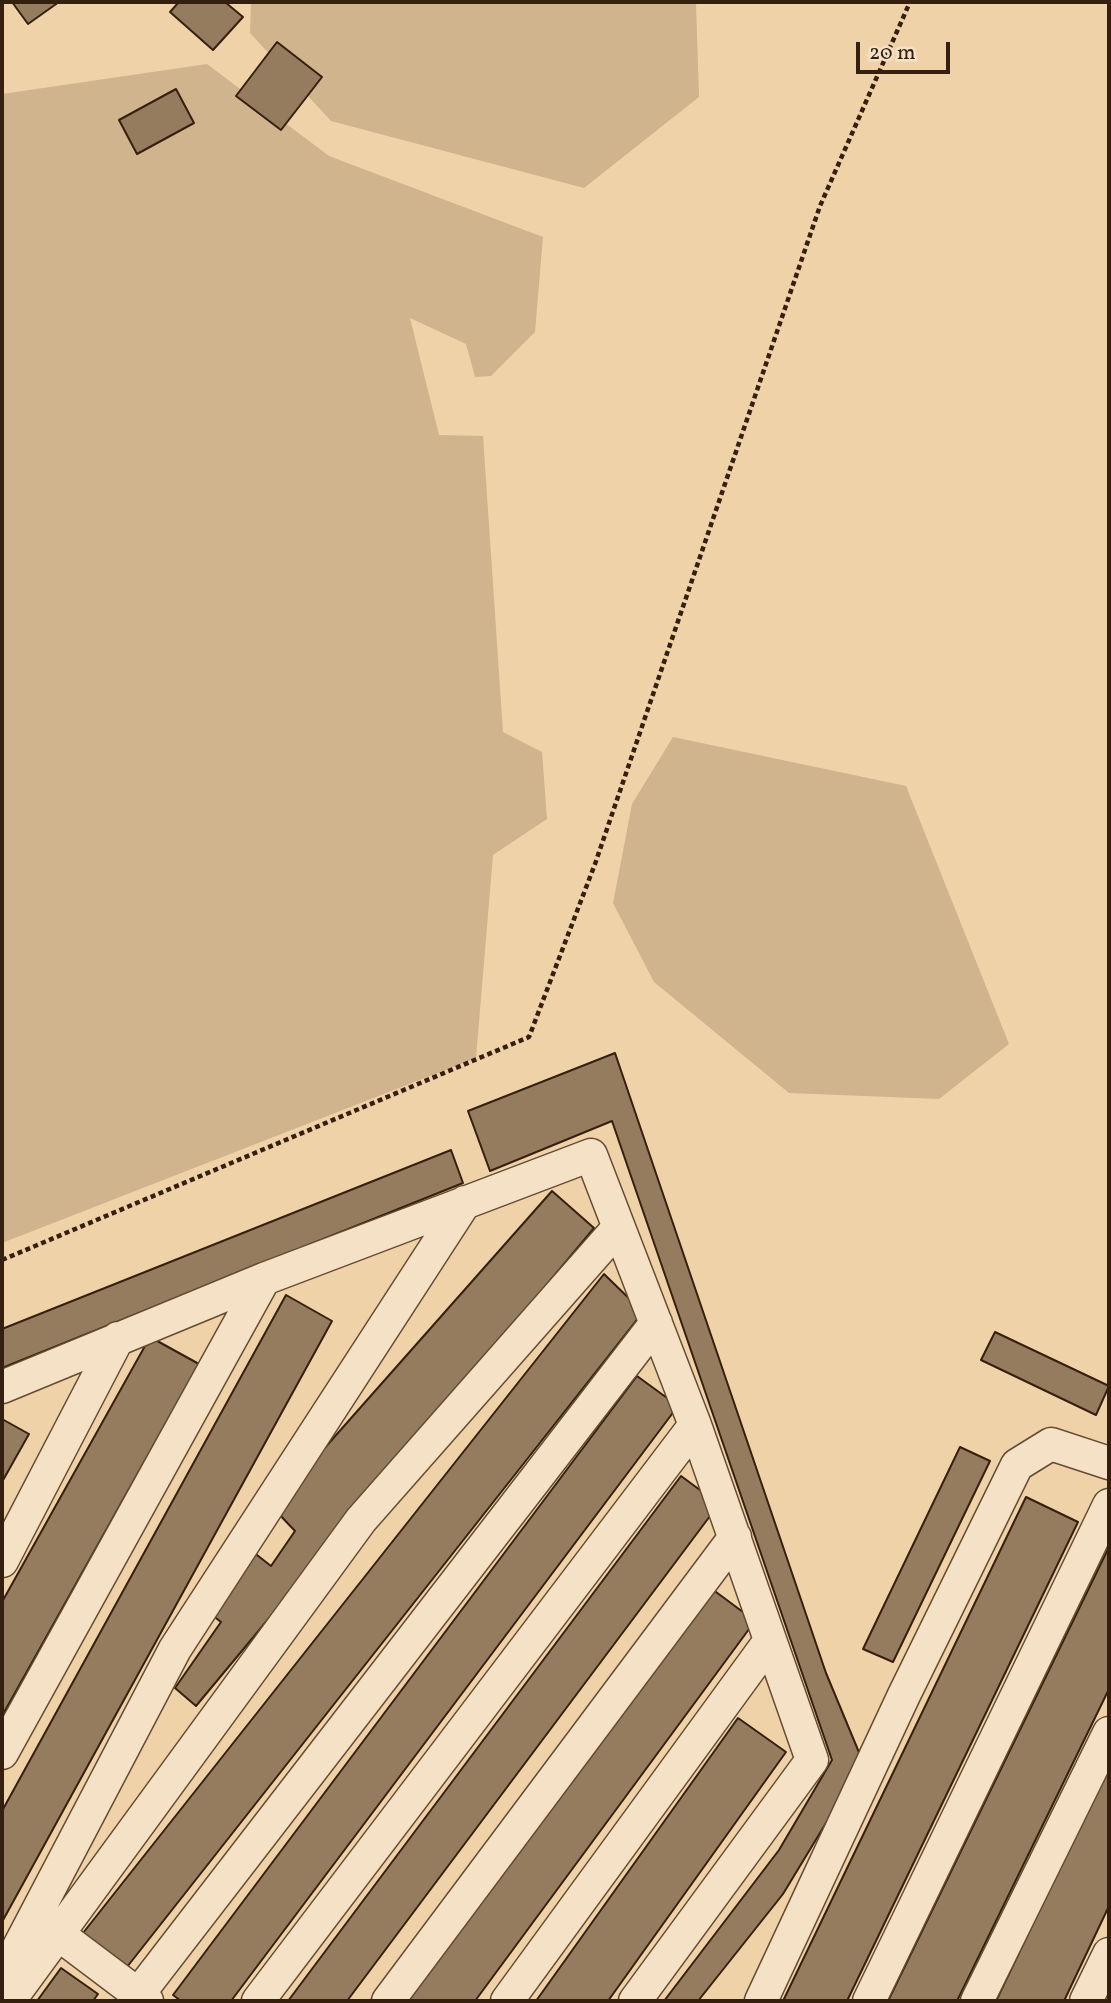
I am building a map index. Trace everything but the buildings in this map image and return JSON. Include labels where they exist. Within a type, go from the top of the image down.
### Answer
[{"type":"lane","points":[[2,1387],[264,1279],[591,1156],[695,1425],[812,1760],[635,2001]]},
{"type":"lane","points":[[2,1979],[174,1649],[466,1202]]},
{"type":"lane","points":[[9,2001],[362,1520],[618,1228]]},
{"type":"lane","points":[[2,1753],[264,1279]]},
{"type":"lane","points":[[58,1934],[140,1999],[656,1323]]},
{"type":"lane","points":[[2,1561],[118,1338]]},
{"type":"lane","points":[[258,2001],[695,1425]]},
{"type":"lane","points":[[761,2001],[904,1695],[1017,1465],[1051,1444],[1109,1464]]},
{"type":"lane","points":[[869,2001],[1109,1505]]},
{"type":"lane","points":[[388,2001],[735,1537]]},
{"type":"lane","points":[[507,2001],[769,1642]]},
{"type":"lane","points":[[977,2001],[1109,1733]]},
{"type":"lane","points":[[1086,2001],[1109,1954]]},
{"type":"path","points":[[2,1260],[529,1037],[595,864],[820,206],[910,2]]},
{"type":"shaded area","points":[[251,2],[696,2],[699,97],[584,188],[331,121],[250,33]]},
{"type":"shaded area","points":[[207,64],[329,156],[543,237],[535,332],[491,376],[475,377],[466,344],[410,318],[439,435],[483,436],[503,732],[542,752],[547,819],[493,855],[476,1058],[2,1243],[2,94]]},
{"type":"shaded area","points":[[673,737],[906,786],[1009,1044],[939,1099],[789,1093],[654,982],[613,903],[632,804]]}]
